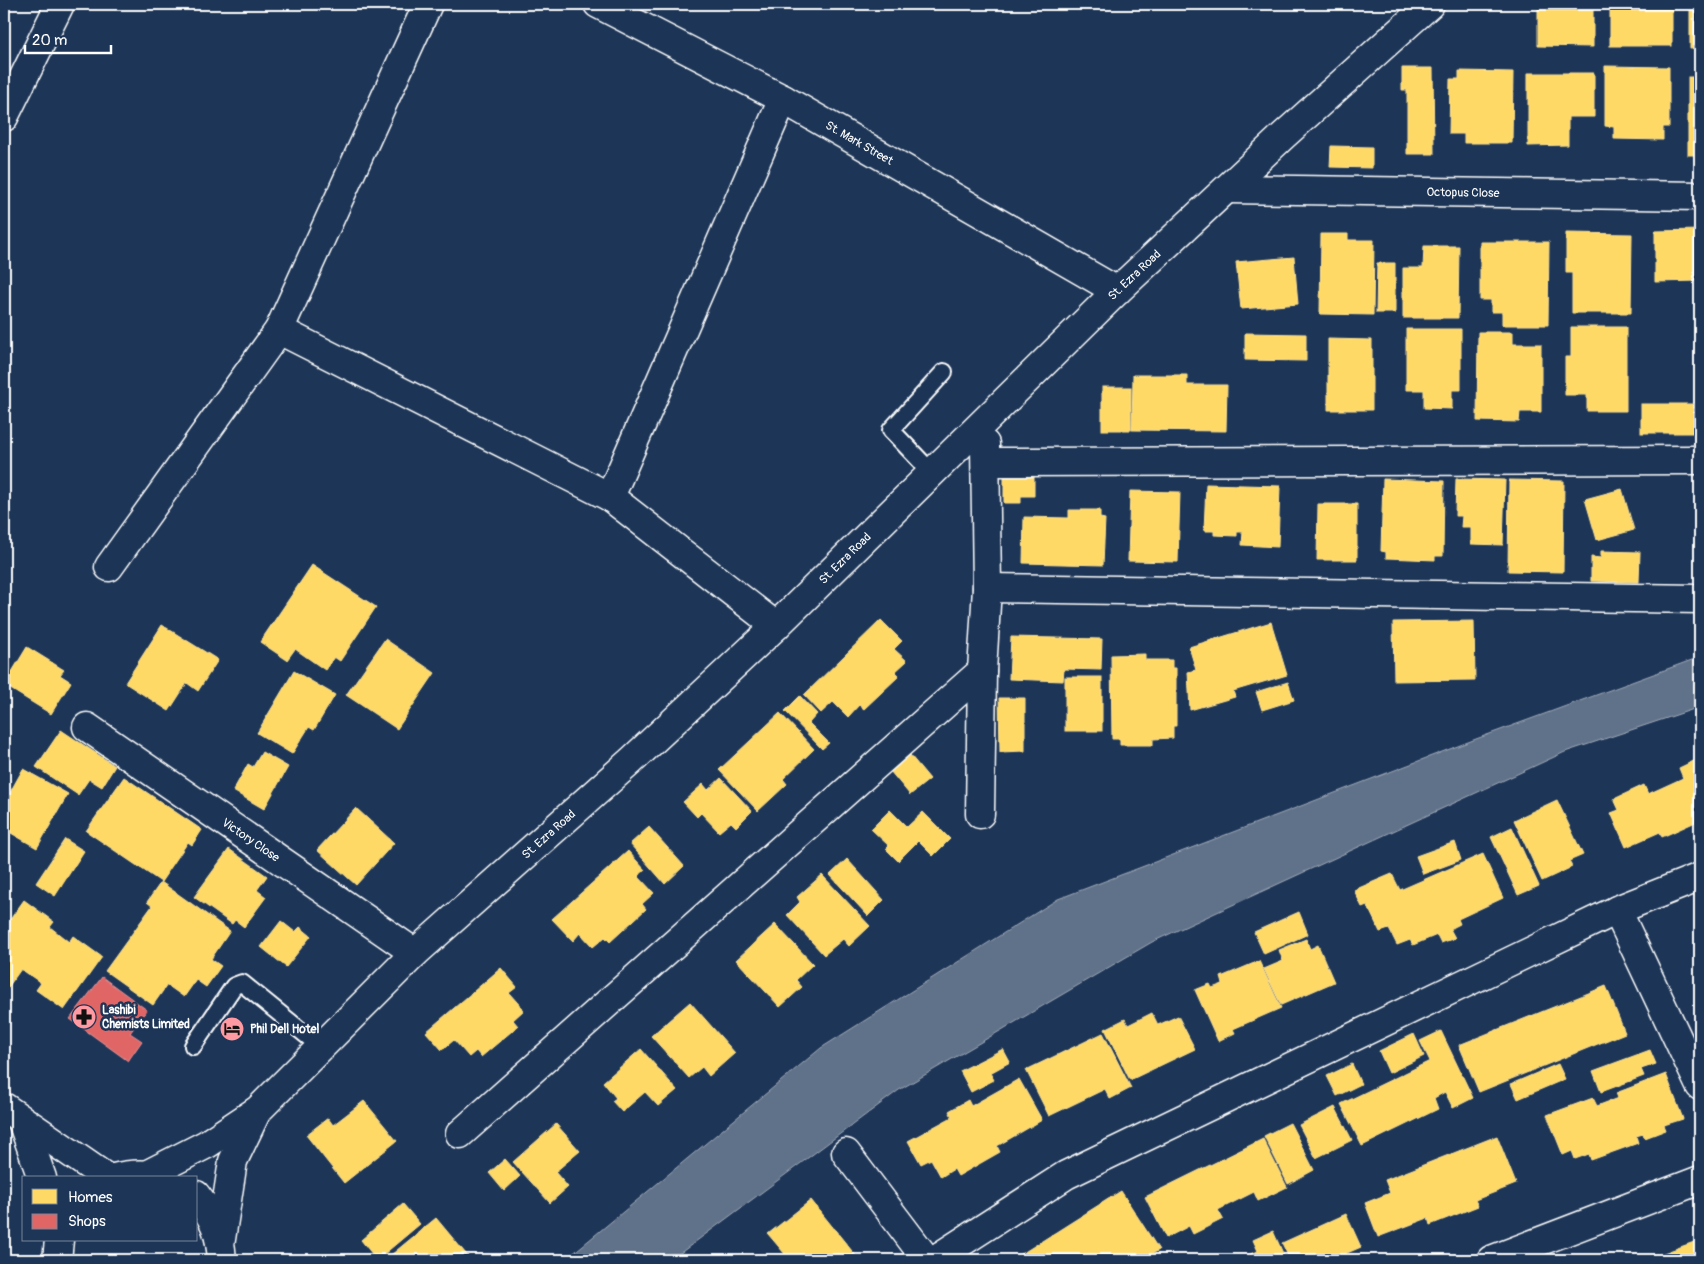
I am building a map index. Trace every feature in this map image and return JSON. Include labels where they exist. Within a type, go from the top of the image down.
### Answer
[{"type":"street","points":[[4,117],[60,4]]},
{"type":"street","points":[[109,567],[278,330],[428,4]]},
{"type":"street","name":"St. Mark Street","points":[[598,4],[783,99],[1116,291]]},
{"type":"street","name":"St. Ezra Road","points":[[258,1110],[415,953],[631,760],[776,626],[1116,291],[1430,4]]},
{"type":"street","points":[[610,497],[783,99]]},
{"type":"street","name":"Octopus Close","points":[[1227,189],[1700,196]]},
{"type":"street","points":[[278,330],[610,497],[776,626]]},
{"type":"street","points":[[980,814],[982,671],[988,588],[987,462],[984,423]]},
{"type":"street","points":[[987,462],[1700,460]]},
{"type":"street","points":[[988,588],[1700,600]]},
{"type":"street","points":[[460,1134],[982,671]]},
{"type":"street","name":"Victory Close","points":[[87,726],[415,953]]},
{"type":"street","points":[[934,1260],[1066,1175],[1617,910],[1700,877]]},
{"type":"street","points":[[1617,910],[1700,1086]]},
{"type":"street","points":[[122,1176],[129,1174],[157,1176],[258,1110]]},
{"type":"street","points":[[222,1250],[233,1161],[258,1110]]},
{"type":"street","points":[[13,1114],[41,1176]]},
{"type":"street","points":[[13,1114],[104,1176]]},
{"type":"street","points":[[846,1153],[927,1260]]},
{"type":"street","points":[[1491,1260],[1700,1180]]},
{"type":"street","points":[[198,1198],[212,1215],[222,1250]]},
{"type":"street","points":[[57,1260],[59,1242]]},
{"type":"lane","points":[[932,473],[891,430],[944,372]]},
{"type":"lane","points":[[193,1046],[234,986],[242,983],[321,1047]]},
{"type":"water","points":[[1700,657],[1700,707],[1565,752],[1152,942],[899,1090],[671,1260],[565,1260],[821,1048],[1058,899],[1476,739]]},
{"type":"building: Homes","points":[[1538,4],[1593,4],[1593,47],[1538,46]]},
{"type":"building: Homes","points":[[1610,4],[1672,4],[1672,46],[1610,46]]},
{"type":"building: Homes","points":[[1690,4],[1700,4],[1700,48],[1690,49]]},
{"type":"building: Homes","points":[[1605,66],[1669,67],[1669,127],[1663,127],[1663,140],[1614,139],[1614,127],[1605,126]]},
{"type":"building: Homes","points":[[1402,68],[1433,68],[1434,154],[1407,154],[1407,90],[1402,90]]},
{"type":"building: Homes","points":[[1459,71],[1513,72],[1512,143],[1464,143],[1464,134],[1449,134],[1450,79],[1459,79]]},
{"type":"building: Homes","points":[[1528,73],[1594,73],[1594,117],[1568,117],[1568,145],[1528,146]]},
{"type":"building: Homes","points":[[1688,77],[1700,77],[1700,155],[1688,155]]},
{"type":"building: Homes","points":[[1331,146],[1372,147],[1372,168],[1330,167]]},
{"type":"building: Homes","points":[[1700,230],[1700,281],[1655,282],[1655,231]]},
{"type":"building: Homes","points":[[1566,233],[1632,234],[1631,313],[1572,313],[1572,273],[1566,273]]},
{"type":"building: Homes","points":[[1321,234],[1348,234],[1348,240],[1374,240],[1373,315],[1320,314]]},
{"type":"building: Homes","points":[[1480,242],[1549,242],[1548,325],[1502,325],[1502,312],[1491,312],[1491,300],[1480,300]]},
{"type":"building: Homes","points":[[1424,246],[1459,246],[1458,318],[1403,318],[1403,268],[1423,268]]},
{"type":"building: Homes","points":[[1294,257],[1298,304],[1241,309],[1236,262]]},
{"type":"building: Homes","points":[[1377,263],[1395,263],[1395,313],[1376,313]]},
{"type":"building: Homes","points":[[1571,327],[1626,327],[1626,411],[1587,411],[1587,395],[1565,395],[1565,357],[1571,357]]},
{"type":"building: Homes","points":[[1406,329],[1461,329],[1461,390],[1452,390],[1452,409],[1424,408],[1424,390],[1406,390]]},
{"type":"building: Homes","points":[[1478,332],[1513,332],[1513,344],[1541,344],[1541,412],[1520,412],[1519,422],[1477,421]]},
{"type":"building: Homes","points":[[1245,333],[1306,334],[1306,361],[1245,360]]},
{"type":"building: Homes","points":[[1328,339],[1372,340],[1372,410],[1328,410]]},
{"type":"building: Homes","points":[[1133,375],[1187,375],[1187,385],[1227,385],[1226,431],[1132,430]]},
{"type":"building: Homes","points":[[1102,387],[1131,387],[1131,430],[1102,430]]},
{"type":"building: Homes","points":[[1641,404],[1700,404],[1700,433],[1641,433]]},
{"type":"building: Homes","points":[[1004,474],[1034,475],[1034,496],[1021,496],[1021,503],[1004,503]]},
{"type":"building: Homes","points":[[1383,479],[1444,481],[1443,556],[1435,556],[1435,560],[1386,558],[1386,552],[1381,551]]},
{"type":"building: Homes","points":[[1456,479],[1505,480],[1503,545],[1471,544],[1471,527],[1461,527],[1462,516],[1455,516]]},
{"type":"building: Homes","points":[[1509,480],[1564,481],[1563,572],[1508,571]]},
{"type":"building: Homes","points":[[1206,484],[1280,486],[1278,547],[1242,545],[1243,532],[1237,532],[1237,536],[1214,535],[1214,531],[1204,531]]},
{"type":"building: Homes","points":[[1622,489],[1634,530],[1597,540],[1585,499]]},
{"type":"building: Homes","points":[[1130,491],[1180,492],[1178,562],[1128,561]]},
{"type":"building: Homes","points":[[1318,504],[1357,504],[1357,560],[1317,560]]},
{"type":"building: Homes","points":[[1069,510],[1100,510],[1100,518],[1105,519],[1103,565],[1023,563],[1024,517],[1069,518]]},
{"type":"building: Homes","points":[[1601,551],[1640,552],[1639,582],[1591,581],[1591,557],[1601,558]]},
{"type":"building: Homes","points":[[312,565],[376,607],[340,661],[334,657],[325,670],[295,649],[287,660],[260,642]]},
{"type":"building: Homes","points":[[881,620],[902,641],[894,649],[907,661],[895,672],[899,676],[864,709],[859,705],[848,717],[833,702],[821,713],[804,695]]},
{"type":"building: Homes","points":[[1474,621],[1475,680],[1394,681],[1393,622]]},
{"type":"building: Homes","points":[[1271,622],[1287,675],[1233,691],[1235,697],[1190,710],[1188,672],[1196,670],[1189,647]]},
{"type":"building: Homes","points":[[162,625],[218,660],[198,691],[187,683],[169,711],[125,683]]},
{"type":"building: Homes","points":[[1011,637],[1102,639],[1101,670],[1064,669],[1063,681],[1009,679]]},
{"type":"building: Homes","points":[[385,639],[435,673],[397,729],[346,695]]},
{"type":"building: Homes","points":[[27,647],[64,670],[60,675],[71,682],[51,714],[4,685]]},
{"type":"building: Homes","points":[[1145,654],[1145,660],[1172,660],[1172,668],[1176,668],[1176,726],[1173,726],[1173,738],[1153,739],[1153,745],[1120,745],[1120,739],[1112,739],[1111,655]]},
{"type":"building: Homes","points":[[294,671],[335,695],[314,730],[309,727],[292,754],[257,733]]},
{"type":"building: Homes","points":[[1065,677],[1102,677],[1102,731],[1065,731]]},
{"type":"building: Homes","points":[[1288,682],[1294,700],[1262,710],[1256,692]]},
{"type":"building: Homes","points":[[800,696],[817,714],[809,723],[829,743],[822,749],[785,711]]},
{"type":"building: Homes","points":[[999,698],[1025,698],[1025,751],[1000,752]]},
{"type":"building: Homes","points":[[780,713],[814,749],[783,779],[787,784],[758,811],[719,770]]},
{"type":"building: Homes","points":[[61,730],[115,766],[102,787],[89,779],[78,795],[36,767]]},
{"type":"building: Homes","points":[[262,752],[288,767],[264,809],[233,791],[248,764],[253,767]]},
{"type":"building: Homes","points":[[910,755],[930,779],[910,795],[890,771]]},
{"type":"building: Homes","points":[[1700,758],[1700,820],[1662,837],[1660,832],[1626,847],[1611,813],[1619,810],[1614,799],[1644,785],[1648,794],[1683,778],[1679,768]]},
{"type":"building: Homes","points":[[23,769],[68,794],[37,848],[4,829],[4,803]]},
{"type":"building: Homes","points":[[124,777],[202,830],[192,845],[188,842],[161,882],[86,831]]},
{"type":"building: Homes","points":[[721,778],[752,811],[736,827],[731,822],[719,832],[701,813],[697,817],[683,802],[703,784],[708,790]]},
{"type":"building: Homes","points":[[1557,800],[1583,855],[1569,861],[1572,867],[1542,881],[1514,820]]},
{"type":"building: Homes","points":[[356,808],[394,843],[356,885],[317,850]]},
{"type":"building: Homes","points":[[890,810],[907,827],[923,812],[950,839],[933,856],[918,841],[898,861],[886,849],[889,846],[871,829]]},
{"type":"building: Homes","points":[[649,827],[684,866],[665,884],[630,844]]},
{"type":"building: Homes","points":[[1512,827],[1539,886],[1518,895],[1491,837]]},
{"type":"building: Homes","points":[[65,839],[84,851],[55,896],[36,883]]},
{"type":"building: Homes","points":[[1455,842],[1461,860],[1423,874],[1416,856]]},
{"type":"building: Homes","points":[[229,849],[267,876],[257,890],[266,897],[244,927],[235,920],[232,924],[194,897]]},
{"type":"building: Homes","points":[[628,851],[645,870],[638,876],[654,893],[642,904],[646,909],[610,942],[605,937],[593,947],[580,933],[573,941],[552,919]]},
{"type":"building: Homes","points":[[1483,854],[1503,898],[1458,919],[1460,924],[1450,929],[1455,938],[1441,943],[1437,935],[1413,945],[1410,940],[1397,945],[1389,929],[1380,932],[1367,905],[1362,907],[1354,890],[1392,874],[1400,890]]},
{"type":"building: Homes","points":[[847,859],[884,900],[868,916],[830,875]]},
{"type":"building: Homes","points":[[822,875],[870,926],[849,946],[843,939],[824,955],[787,915],[800,902],[797,897]]},
{"type":"building: Homes","points":[[161,882],[230,931],[211,959],[221,966],[206,987],[196,980],[184,997],[167,985],[153,1005],[105,971],[152,906],[147,902]]},
{"type":"building: Homes","points":[[24,900],[54,922],[50,927],[69,942],[73,936],[102,957],[64,1010],[36,990],[41,983],[21,969],[4,993],[4,928]]},
{"type":"building: Homes","points":[[1299,912],[1308,934],[1264,954],[1254,932]]},
{"type":"building: Homes","points":[[281,921],[295,932],[300,927],[311,936],[286,967],[261,947]]},
{"type":"building: Homes","points":[[775,924],[813,964],[796,980],[802,987],[780,1007],[736,960]]},
{"type":"building: Homes","points":[[1306,939],[1310,949],[1318,945],[1334,982],[1281,1005],[1264,969],[1283,961],[1279,950]]},
{"type":"building: Homes","points":[[1259,961],[1281,1008],[1233,1029],[1235,1033],[1218,1041],[1195,990],[1210,984],[1212,988],[1223,984],[1221,977]]},
{"type":"building: Homes","points":[[501,968],[517,987],[509,993],[524,1010],[513,1020],[518,1026],[481,1057],[476,1051],[469,1057],[454,1040],[442,1050],[426,1032]]},
{"type":"building: Homes","points":[[1606,986],[1625,1033],[1479,1092],[1459,1045]]},
{"type":"building: Homes","points":[[690,1002],[735,1053],[709,1076],[702,1067],[689,1078],[651,1036]]},
{"type":"building: Homes","points":[[1152,1013],[1158,1025],[1178,1016],[1195,1049],[1130,1080],[1105,1029],[1125,1019],[1128,1025]]},
{"type":"building: Homes","points":[[1441,1031],[1473,1098],[1453,1108],[1445,1092],[1434,1098],[1438,1109],[1362,1146],[1341,1104],[1430,1061],[1420,1041]]},
{"type":"building: Homes","points":[[1103,1033],[1131,1088],[1110,1099],[1105,1089],[1049,1116],[1026,1070]]},
{"type":"building: Homes","points":[[1414,1034],[1424,1056],[1389,1073],[1379,1051]]},
{"type":"building: Homes","points":[[641,1049],[677,1090],[658,1106],[645,1092],[622,1112],[612,1101],[616,1098],[603,1082]]},
{"type":"building: Homes","points":[[1003,1049],[1010,1062],[990,1073],[994,1080],[971,1092],[960,1071]]},
{"type":"building: Homes","points":[[1650,1050],[1656,1064],[1641,1069],[1644,1076],[1601,1092],[1593,1071]]},
{"type":"building: Homes","points":[[1352,1064],[1361,1084],[1337,1096],[1327,1076]]},
{"type":"building: Homes","points":[[1558,1064],[1565,1079],[1518,1099],[1511,1084]]},
{"type":"building: Homes","points":[[1666,1074],[1683,1119],[1664,1125],[1666,1130],[1645,1138],[1643,1134],[1636,1136],[1638,1143],[1591,1160],[1589,1154],[1575,1159],[1572,1151],[1563,1155],[1547,1115],[1593,1098],[1597,1106],[1618,1098],[1616,1093]]},
{"type":"building: Homes","points":[[1019,1079],[1042,1120],[997,1146],[1000,1152],[958,1176],[954,1169],[941,1177],[931,1159],[921,1164],[908,1141],[952,1117],[949,1111],[968,1100],[971,1106]]},
{"type":"building: Homes","points":[[364,1101],[397,1141],[344,1183],[306,1135],[328,1118],[333,1125]]},
{"type":"building: Homes","points":[[1335,1107],[1352,1140],[1316,1158],[1299,1125]]},
{"type":"building: Homes","points":[[1290,1123],[1314,1170],[1288,1184],[1264,1136]]},
{"type":"building: Homes","points":[[556,1124],[580,1151],[555,1172],[568,1187],[550,1203],[513,1162]]},
{"type":"building: Homes","points":[[1497,1136],[1516,1184],[1475,1200],[1478,1206],[1430,1225],[1428,1218],[1378,1237],[1365,1203],[1390,1193],[1385,1180]]},
{"type":"building: Homes","points":[[1263,1139],[1287,1187],[1258,1201],[1254,1192],[1218,1210],[1223,1219],[1193,1234],[1189,1226],[1166,1238],[1145,1197]]},
{"type":"building: Homes","points":[[505,1159],[520,1176],[504,1191],[489,1173]]},
{"type":"building: Homes","points":[[1121,1191],[1159,1250],[1142,1260],[1012,1260]]},
{"type":"building: Homes","points":[[811,1200],[856,1256],[851,1260],[790,1260],[768,1234]]},
{"type":"building: Homes","points":[[403,1204],[420,1224],[377,1260],[361,1240]]},
{"type":"building: Homes","points":[[1346,1214],[1361,1247],[1331,1260],[1290,1260],[1282,1243]]},
{"type":"building: Homes","points":[[436,1218],[471,1260],[385,1260]]},
{"type":"building: Homes","points":[[1273,1231],[1286,1260],[1238,1260],[1258,1251],[1253,1240]]},
{"type":"building: Homes","points":[[1697,1241],[1700,1260],[1644,1260]]},
{"type":"building: Shops","points":[[102,977],[147,1010],[130,1033],[142,1041],[128,1061],[70,1019]]},
{"type":"place","name":"Lashibi Chemists Limited","points":[[84,1017]]},
{"type":"place","name":"Phil Dell Hotel","points":[[232,1029]]}]
